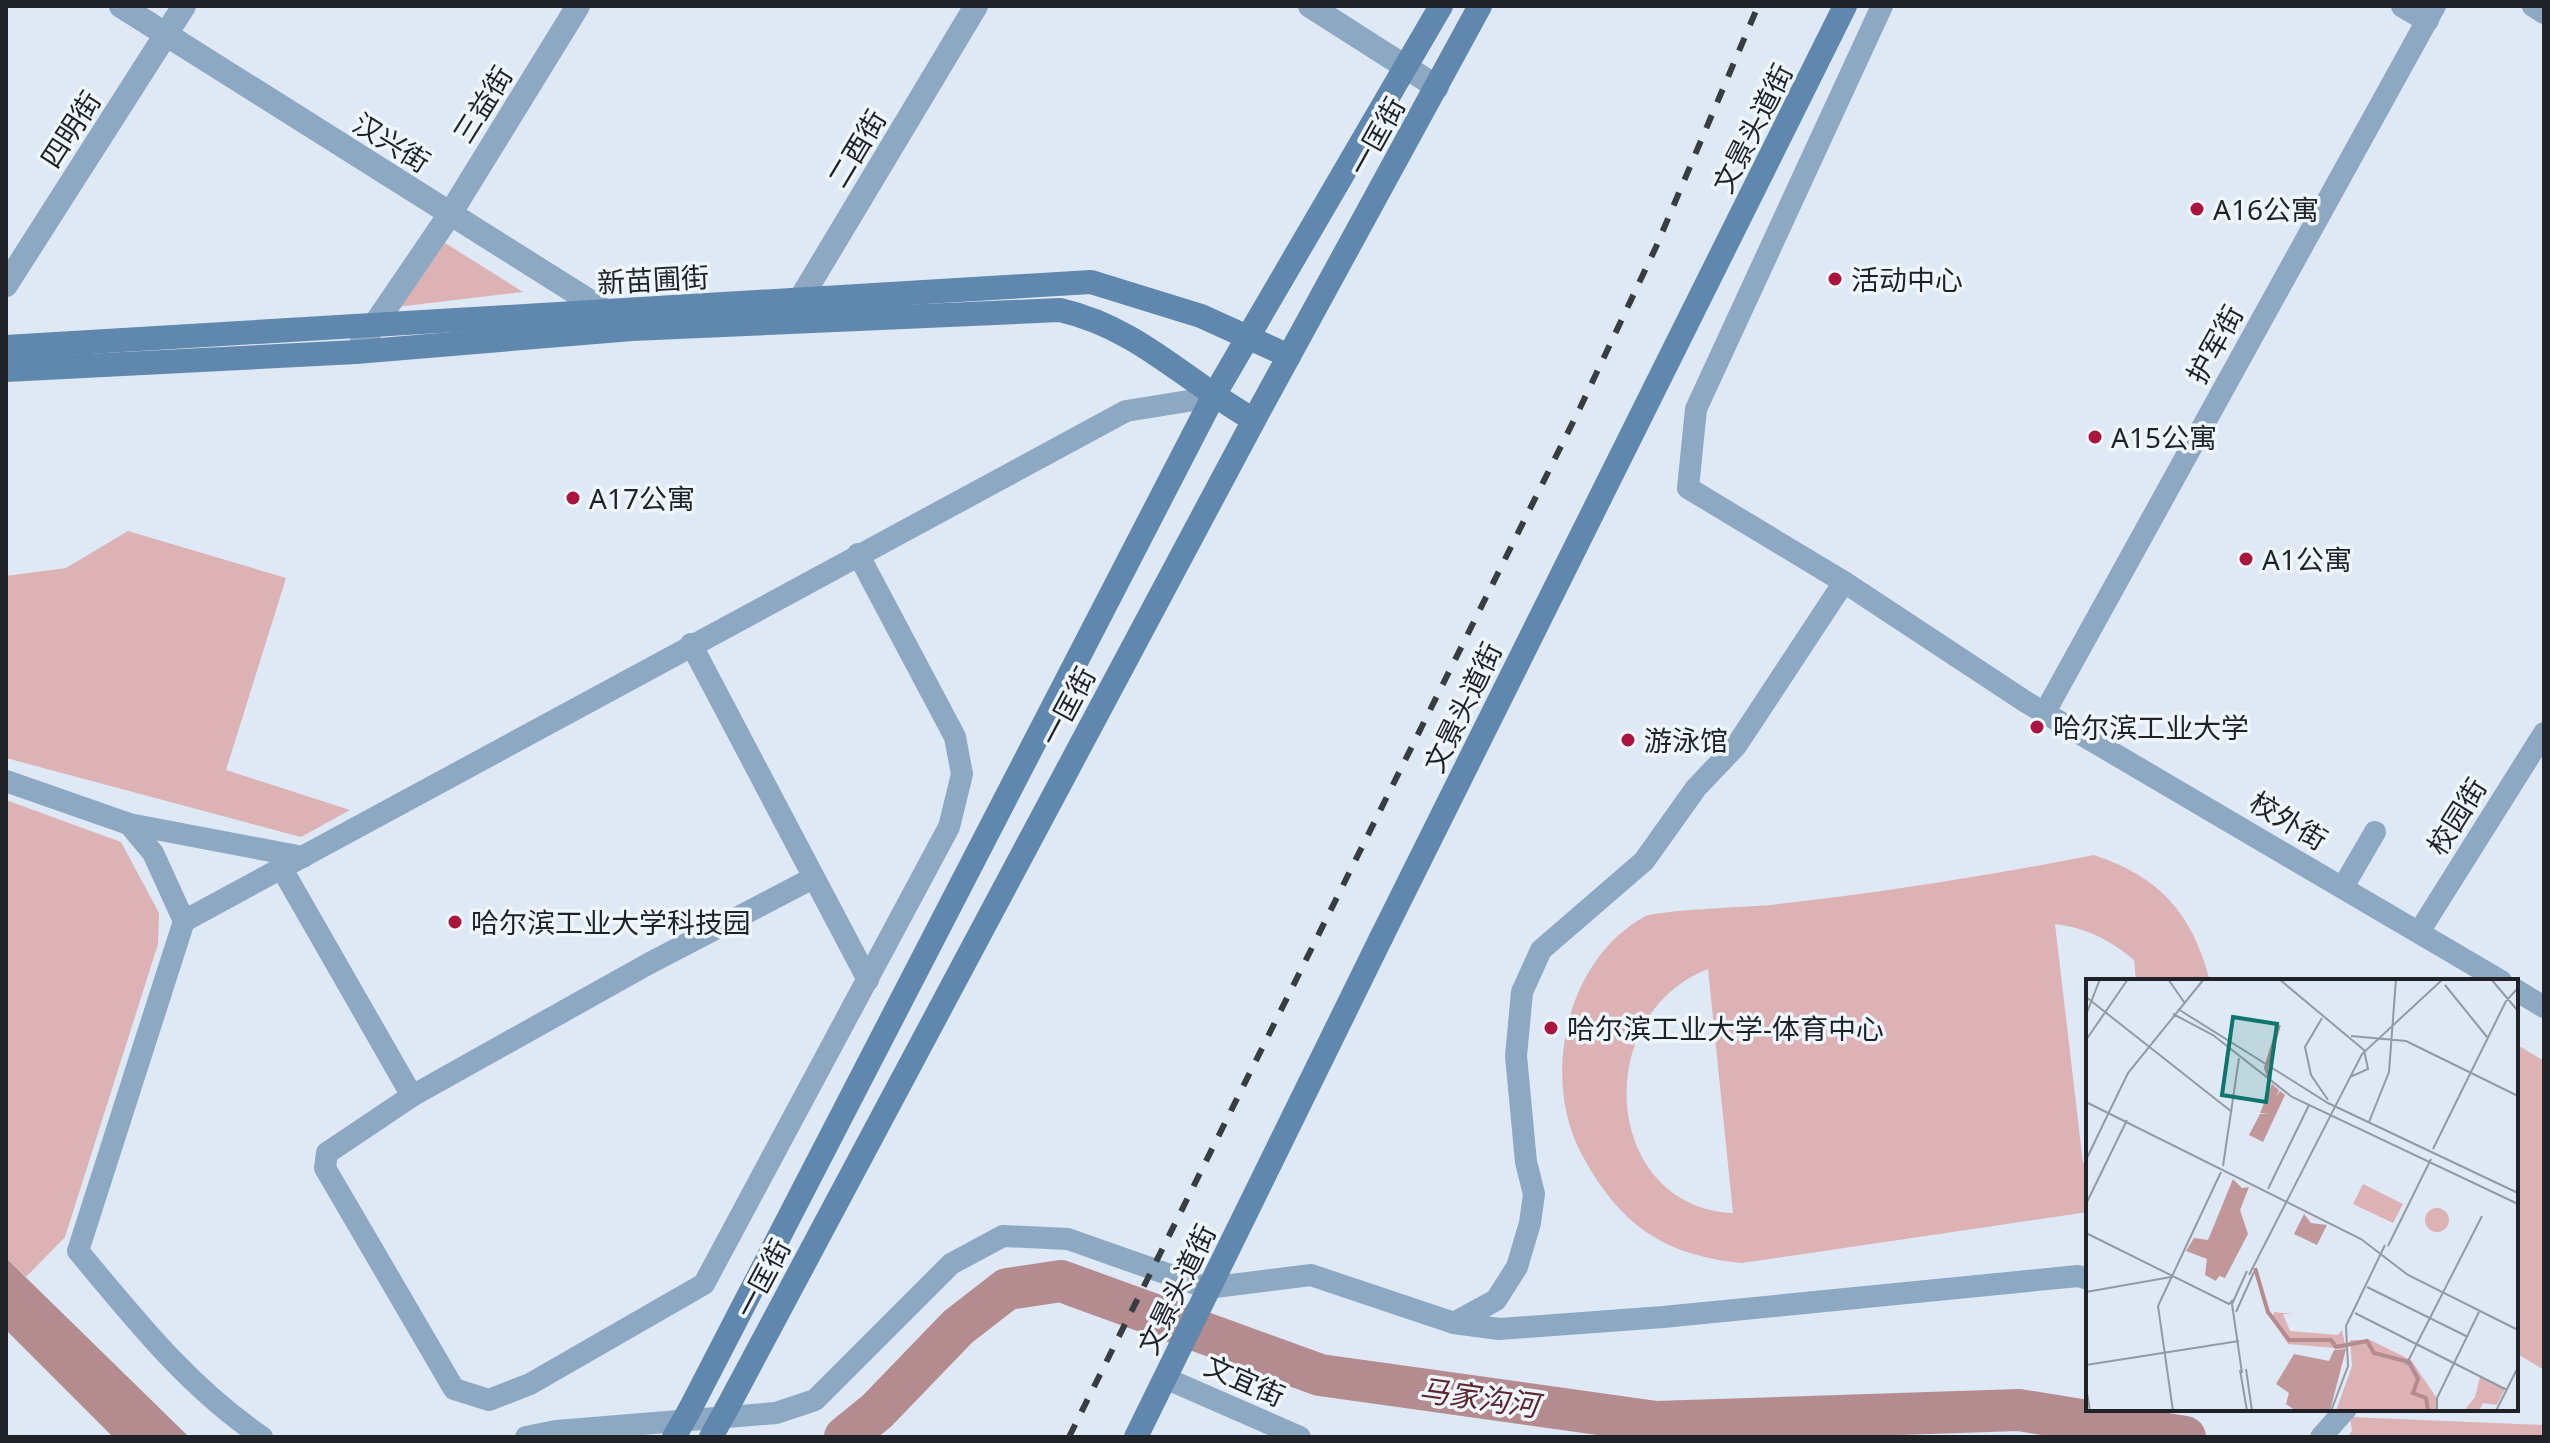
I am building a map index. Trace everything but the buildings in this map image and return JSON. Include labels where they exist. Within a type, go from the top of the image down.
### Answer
[{"type":"main road","name":"一匡街","points":[[674,1437],[1213,397],[1441,6]]},
{"type":"main road","name":"一匡街","points":[[711,1437],[1254,420],[1480,6]]},
{"type":"main road","name":"文景头道街","points":[[1136,1437],[1845,6]]},
{"type":"main road","name":"新苗圃街","points":[[6,370],[356,352],[632,329],[1091,282],[1142,295],[1289,356]]},
{"type":"main road","name":"新苗圃街","points":[[6,347],[604,311],[1060,310],[1090,317],[1126,333],[1213,397],[1254,420]]},
{"type":"street","name":"汉兴街","points":[[121,6],[632,329]]},
{"type":"street","name":"四明街","points":[[6,285],[184,6]]},
{"type":"street","name":"三益街","points":[[356,352],[450,214],[578,6]]},
{"type":"street","name":"二酉街","points":[[794,311],[976,6]]},
{"type":"street","points":[[1310,6],[1437,87]]},
{"type":"street","name":"校外街","points":[[1882,6],[1696,409],[1688,488],[1844,582],[2045,712],[2498,979]]},
{"type":"street","points":[[2403,6],[2431,13]]},
{"type":"street","points":[[2533,6],[2544,13]]},
{"type":"street","name":"护军街","points":[[2045,712],[2431,13]]},
{"type":"street","points":[[184,921],[1126,411],[1213,397]]},
{"type":"street","points":[[813,878],[648,964],[412,1096],[327,1153],[325,1168],[454,1389],[489,1400],[530,1384],[704,1284],[949,827],[962,774],[955,737],[858,554]]},
{"type":"street","points":[[1454,1323],[1496,1300],[1517,1267],[1530,1223],[1534,1194],[1526,1162],[1516,1056],[1522,992],[1541,950],[1644,861],[1696,788],[1736,746],[1844,582]]},
{"type":"street","points":[[691,644],[868,980]]},
{"type":"street","name":"校园街","points":[[2419,932],[2544,733]]},
{"type":"street","points":[[6,781],[129,824],[303,857]]},
{"type":"street","points":[[129,824],[153,853],[184,921],[78,1251],[163,1352],[226,1412],[262,1437]]},
{"type":"street","points":[[2343,887],[2375,832]]},
{"type":"street","points":[[282,869],[412,1096]]},
{"type":"street","points":[[2518,991],[2544,1007]]},
{"type":"street","points":[[526,1437],[556,1431],[776,1413],[797,1408],[834,1384],[951,1264],[1003,1236],[1068,1239],[1207,1288],[1311,1275],[1454,1323],[1499,1329],[1663,1317],[2078,1276],[2086,1278]]},
{"type":"street","name":"文宜街","points":[[1165,1378],[1300,1437]]},
{"type":"street","points":[[2321,1437],[2344,1411]]},
{"type":"shaded area","points":[[442,241],[523,292],[396,307]]},
{"type":"shaded area","points":[[128,531],[286,578],[226,770],[350,810],[301,837],[6,758],[6,576],[66,568]]},
{"type":"shaded area","points":[[6,800],[121,842],[159,913],[158,944],[65,1237],[26,1277],[6,1258]]},
{"type":"shaded area","points":[[2094,855],[2137,874],[2155,887],[2183,917],[2194,936],[2209,979],[2136,979],[2134,960],[2116,946],[2088,932],[2055,924],[2083,1163],[2086,1162],[2086,1212],[1742,1263],[1688,1252],[1646,1232],[1628,1217],[1611,1199],[1581,1153],[1569,1123],[1563,1090],[1563,1056],[1568,1023],[1579,991],[1596,961],[1617,936],[1644,917],[1665,912],[1770,905],[1932,883]],"holes":[[[1708,969],[1733,1213],[1690,1203],[1658,1179],[1637,1145],[1627,1106],[1629,1065],[1643,1026],[1670,992]]]},
{"type":"shaded area","points":[[2518,1045],[2544,1061],[2544,1370],[2518,1354]]},
{"type":"shaded area","points":[[6,1258],[189,1437],[113,1437],[6,1330]]},
{"type":"shaded area","points":[[2350,1417],[2544,1425],[2544,1437],[2347,1437],[2352,1431]]},
{"type":"waterway","name":"马家沟河","points":[[845,1437],[877,1411],[958,1327],[1007,1289],[1061,1281],[1320,1375],[1656,1422],[2019,1410],[2185,1437]]},
{"type":"railway","points":[[1069,1437],[1580,408],[1656,247],[1758,6]]},
{"type":"place","name":"A16公寓","points":[[2197,209]]},
{"type":"place","name":"活动中心","points":[[1835,279]]},
{"type":"place","name":"A15公寓","points":[[2095,437]]},
{"type":"place","name":"A17公寓","points":[[573,498]]},
{"type":"place","name":"A1公寓","points":[[2246,559]]},
{"type":"place","name":"哈尔滨工业大学","points":[[2037,727]]},
{"type":"place","name":"游泳馆","points":[[1628,740]]},
{"type":"place","name":"哈尔滨工业大学科技园","points":[[455,922]]},
{"type":"place","name":"哈尔滨工业大学-体育中心","points":[[1551,1028]]}]
